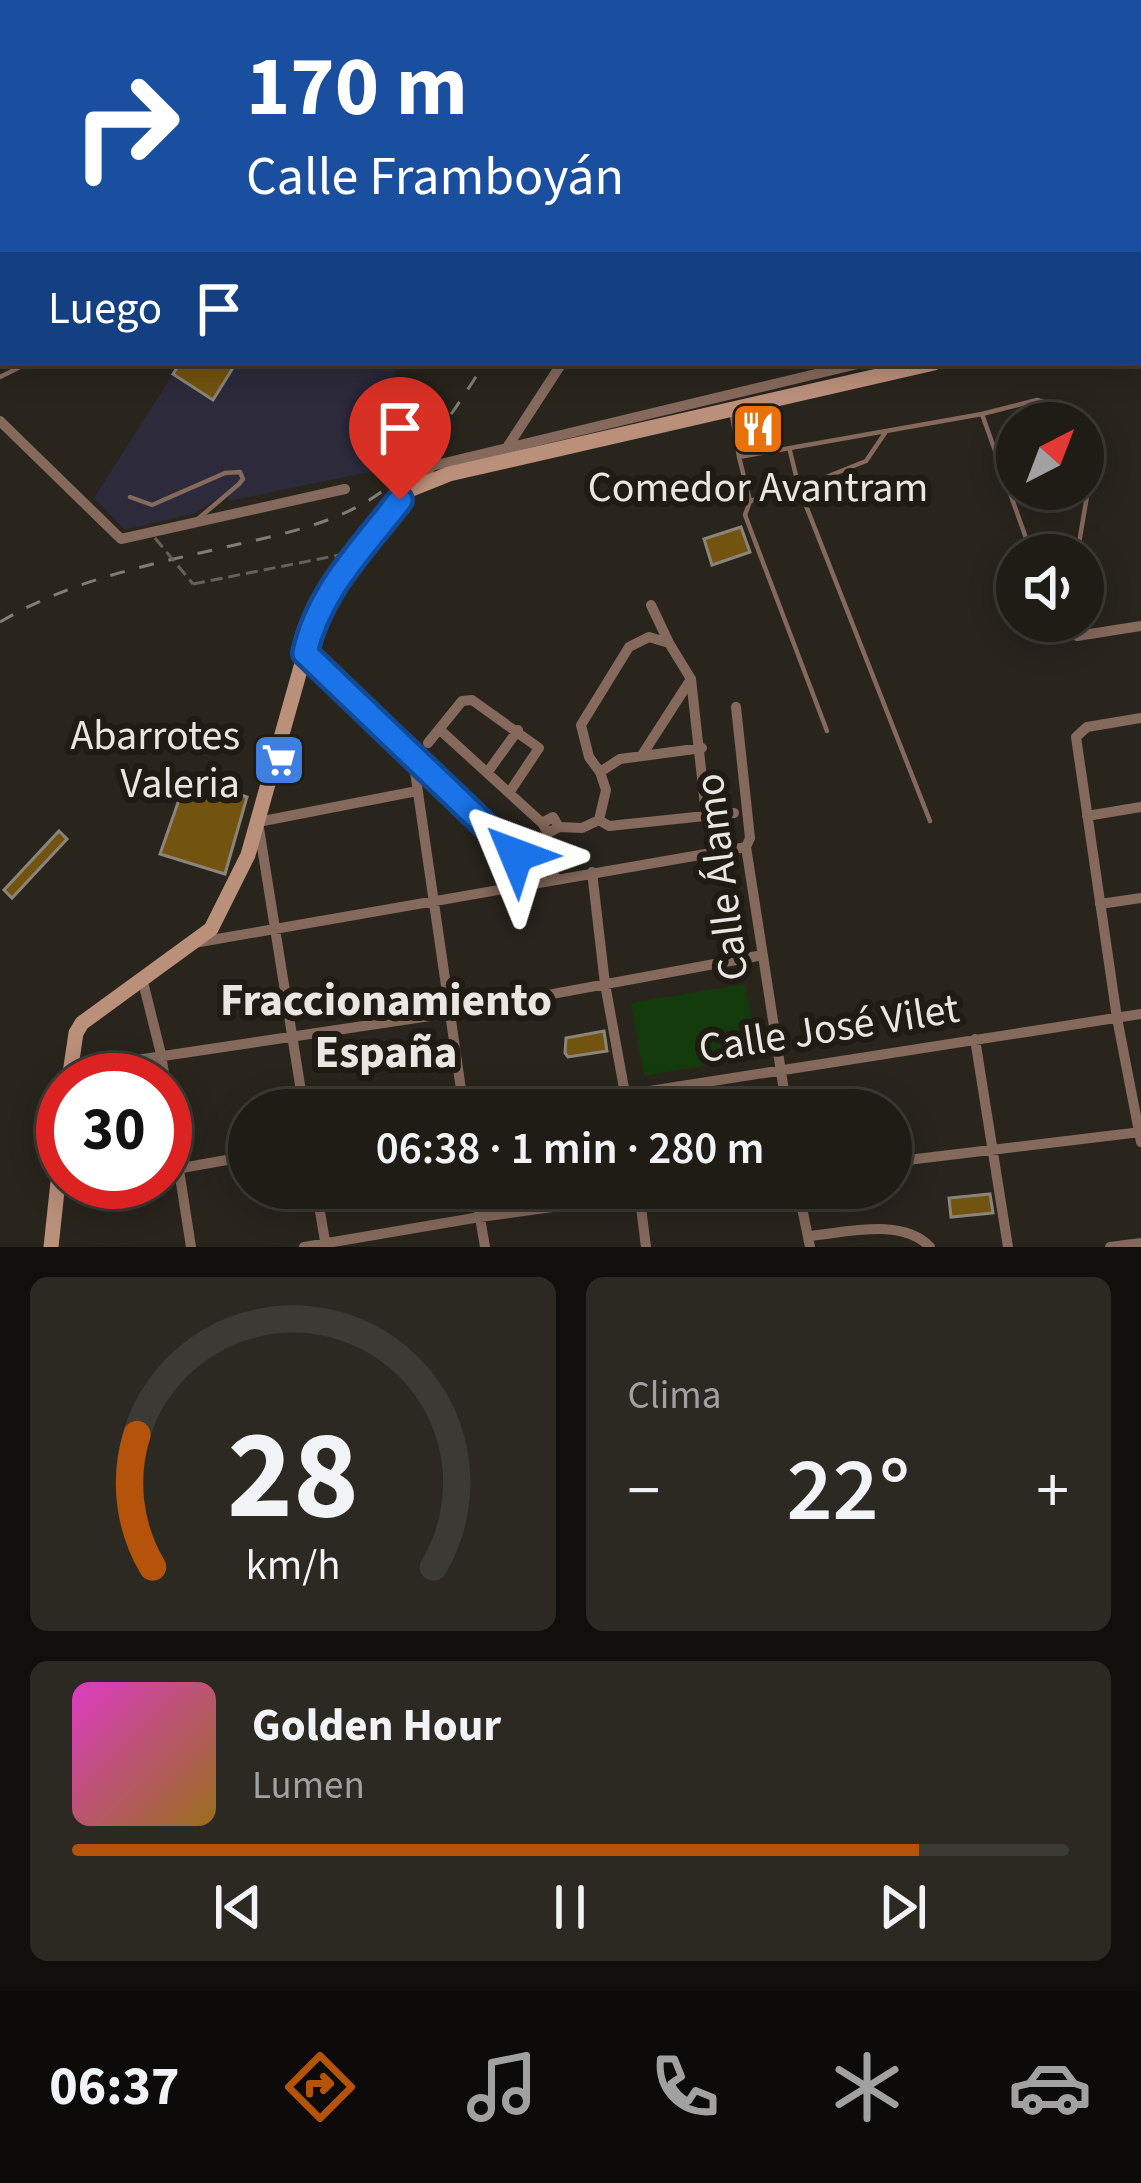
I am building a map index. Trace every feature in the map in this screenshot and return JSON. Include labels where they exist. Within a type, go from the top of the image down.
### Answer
[{"type":"street","points":[[508,446],[560,366]]},
{"type":"street","points":[[73,1053],[82,1023],[194,943],[223,910],[258,822],[317,610],[432,466],[866,368]]},
{"type":"street","points":[[417,484],[731,410],[866,368]]},
{"type":"street","points":[[0,421],[121,539],[345,489]]},
{"type":"street","points":[[651,604],[691,679],[706,814]]},
{"type":"street","points":[[1104,632],[1141,626]]},
{"type":"street","points":[[439,729],[550,828],[583,828],[598,820],[606,790],[589,757],[581,724],[629,647],[650,637],[669,644]]},
{"type":"street","points":[[305,653],[516,855],[549,879]]},
{"type":"street","points":[[642,755],[691,679]]},
{"type":"street","points":[[428,743],[467,698],[537,745],[538,753],[509,793]]},
{"type":"street","name":"Calle Álamo","points":[[736,707],[750,838],[746,847],[784,1089]]},
{"type":"street","points":[[1141,718],[1087,727],[1076,737],[1117,1018],[1141,1142]]},
{"type":"street","points":[[487,773],[518,730]]},
{"type":"street","points":[[600,772],[620,759],[702,748]]},
{"type":"street","points":[[413,758],[461,1089]]},
{"type":"street","points":[[258,822],[417,791]]},
{"type":"street","points":[[1087,816],[1141,808]]},
{"type":"street","points":[[598,820],[609,826],[734,813]]},
{"type":"street","points":[[258,822],[301,1089]]},
{"type":"street","points":[[549,879],[538,851],[550,828]]},
{"type":"street","points":[[194,943],[746,847]]},
{"type":"street","points":[[516,855],[538,851]]},
{"type":"street","points":[[592,872],[605,984],[625,1089]]},
{"type":"street","points":[[1100,904],[1141,898]]},
{"type":"street","points":[[169,1053],[450,1013],[763,955]]},
{"type":"street","points":[[143,982],[161,1053]]},
{"type":"street","name":"Calle José Vilet","points":[[668,1089],[1141,1014]]},
{"type":"street","points":[[975,1039],[1008,1247]]},
{"type":"street","points":[[912,1159],[1140,1132]]},
{"type":"street","points":[[192,1167],[228,1160]]},
{"type":"street","points":[[51,1247],[57,1209]]},
{"type":"street","points":[[185,1209],[191,1247]]},
{"type":"street","points":[[320,1209],[326,1246]]},
{"type":"street","points":[[479,1209],[485,1247]]},
{"type":"street","points":[[304,1247],[525,1209]]},
{"type":"street","points":[[641,1209],[646,1247]]},
{"type":"street","points":[[802,1209],[809,1242],[892,1229],[921,1238],[930,1247]]},
{"type":"street","points":[[1111,1247],[1141,1243]]},
{"type":"lane","points":[[731,410],[750,501],[745,514],[827,731]]},
{"type":"lane","points":[[739,458],[996,410]]},
{"type":"lane","points":[[982,414],[1025,534]]},
{"type":"lane","points":[[750,501],[799,488],[866,461],[885,434]]},
{"type":"lane","points":[[789,448],[799,488],[930,820]]},
{"type":"lane","points":[[130,497],[152,505],[225,473],[240,472],[239,484],[195,522]]},
{"type":"path","points":[[155,538],[193,584],[344,554],[353,561]]},
{"type":"shaded area","points":[[178,366],[398,366],[394,374],[427,392],[378,470],[230,501],[226,493],[196,513],[125,530],[94,498]]},
{"type":"green space","points":[[745,984],[758,1057],[644,1076],[631,1003]]},
{"type":"building","points":[[178,366],[234,366],[213,400],[173,374]]},
{"type":"building","points":[[741,527],[750,552],[712,565],[704,539]]},
{"type":"building","points":[[187,777],[247,797],[225,874],[160,854]]},
{"type":"building","points":[[59,831],[67,839],[12,898],[4,890]]},
{"type":"building","points":[[604,1031],[607,1051],[568,1057],[565,1053],[566,1038]]},
{"type":"building","points":[[990,1194],[993,1213],[951,1217],[949,1198]]},
{"type":"railway","points":[[0,622],[54,595],[110,576],[290,532],[371,499],[417,459],[483,366]]},
{"type":"place","name":"Comedor Avantram","points":[[758,429]]},
{"type":"place","name":"Abarrotes Valeria","points":[[279,760]]},
{"type":"district","name":"Fraccionamiento España","points":[[386,1027]]},
{"type":"route","points":[[400,500],[317,610],[305,653],[516,855]]}]
